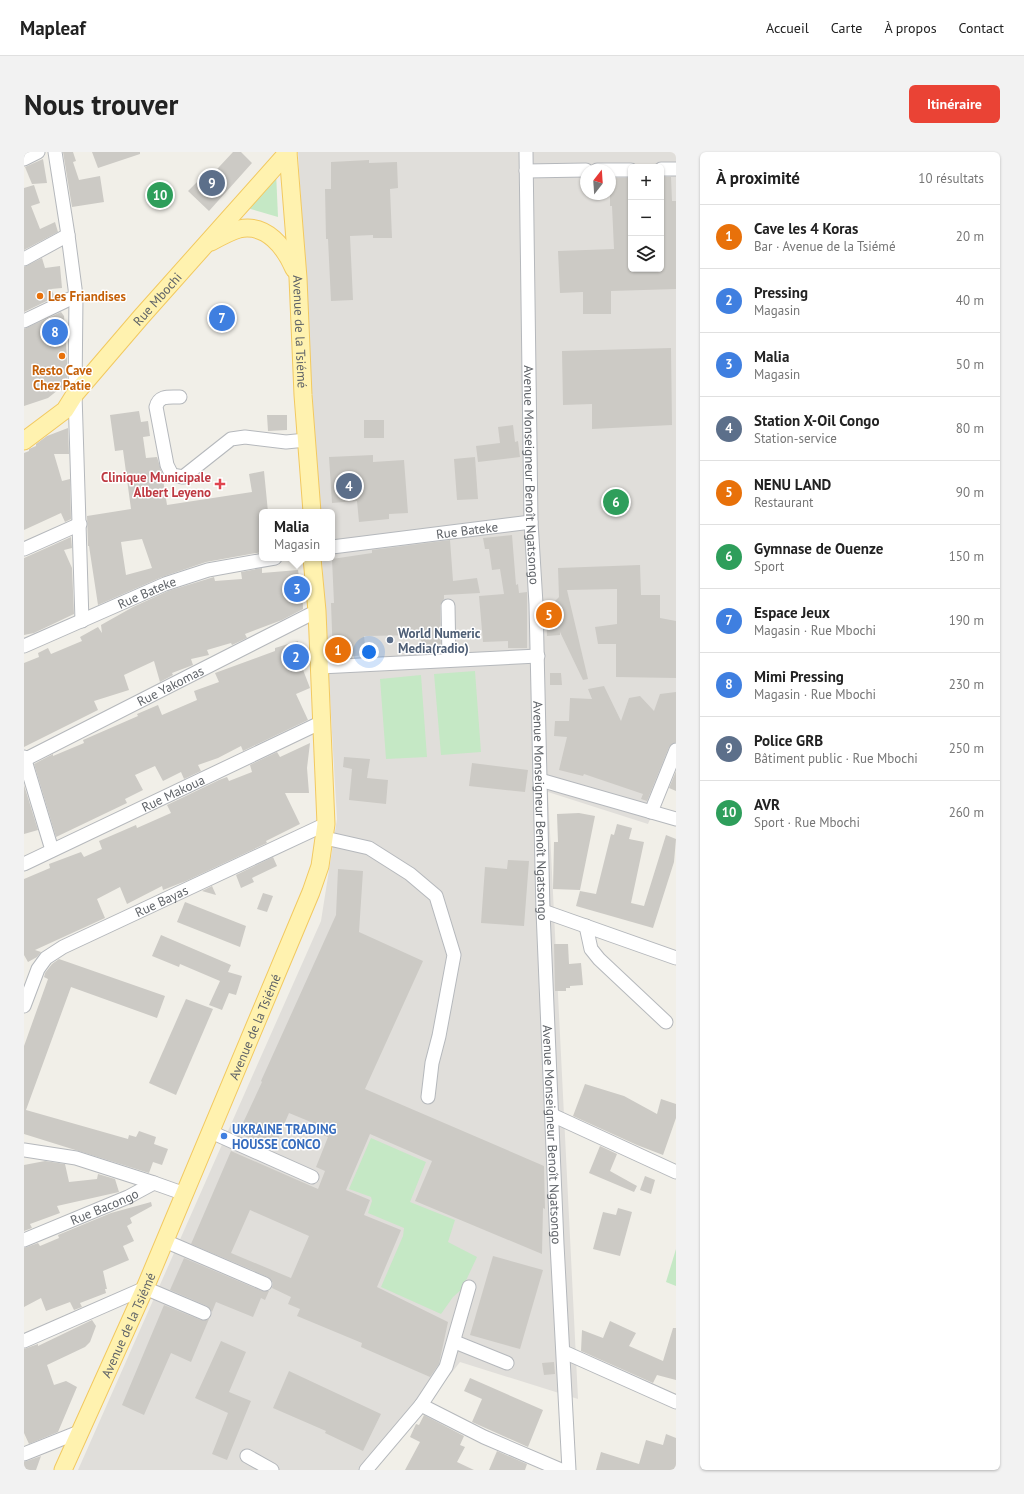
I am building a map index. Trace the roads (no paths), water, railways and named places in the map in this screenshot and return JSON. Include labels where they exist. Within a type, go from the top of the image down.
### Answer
[{"type":"main road","name":"Rue Mbochi","points":[[24,440],[65,410],[75,394],[202,247],[288,152]]},
{"type":"main road","name":"Avenue de la Tsiémé","points":[[288,152],[298,278],[306,440],[312,509]]},
{"type":"main road","points":[[202,247],[240,229],[250,229],[263,232],[275,238],[282,247],[288,256],[298,278]]},
{"type":"main road","name":"Avenue de la Tsiémé","points":[[63,1470],[165,1242],[311,892],[320,866],[326,831],[320,667],[312,561]]},
{"type":"street","points":[[24,159],[38,152]]},
{"type":"street","points":[[55,152],[76,296],[75,394],[82,621]]},
{"type":"street","name":"Avenue Monseigneur Benoît Ngatsongo","points":[[526,152],[531,522],[538,656],[543,911],[569,1470]]},
{"type":"street","points":[[664,169],[676,169]]},
{"type":"street","points":[[526,171],[580,170]]},
{"type":"street","points":[[616,170],[628,170]]},
{"type":"street","points":[[24,259],[68,235]]},
{"type":"street","points":[[24,322],[76,296]]},
{"type":"street","points":[[180,397],[162,397],[156,408],[167,465],[172,475],[183,477],[231,439],[245,437],[286,442],[306,440]]},
{"type":"street","name":"Rue Bateke","points":[[335,546],[531,522]]},
{"type":"street","points":[[24,549],[80,524]]},
{"type":"street","name":"Rue Bateke","points":[[24,646],[165,584],[208,570],[259,561]]},
{"type":"street","points":[[448,606],[449,660]]},
{"type":"street","name":"Rue Yakomas","points":[[24,759],[317,611]]},
{"type":"street","points":[[320,667],[538,656]]},
{"type":"street","name":"Rue Makoua","points":[[24,864],[322,722]]},
{"type":"street","points":[[651,812],[676,750]]},
{"type":"street","points":[[24,759],[52,850]]},
{"type":"street","points":[[540,780],[676,819]]},
{"type":"street","points":[[326,831],[369,848],[410,874],[436,896],[454,955],[439,1036],[432,1063],[428,1097]]},
{"type":"street","name":"Rue Bayas","points":[[24,1006],[38,969],[46,958],[63,947],[326,831]]},
{"type":"street","points":[[543,911],[676,958]]},
{"type":"street","points":[[586,926],[591,949],[599,959],[666,1022]]},
{"type":"street","points":[[552,1115],[676,1172]]},
{"type":"street","points":[[211,1132],[312,1177]]},
{"type":"street","points":[[24,1150],[76,1158],[154,1183]]},
{"type":"street","name":"Rue Bacongo","points":[[24,1240],[128,1196],[154,1183],[185,1194]]},
{"type":"street","points":[[165,1242],[265,1284]]},
{"type":"street","points":[[366,1470],[421,1405],[446,1367],[468,1287]]},
{"type":"street","points":[[24,1341],[145,1288],[204,1313]]},
{"type":"street","points":[[454,1342],[507,1363]]},
{"type":"street","points":[[564,1352],[676,1402]]},
{"type":"street","points":[[421,1405],[484,1437],[561,1470]]},
{"type":"street","points":[[24,1454],[79,1432]]},
{"type":"street","points":[[247,1456],[272,1470]]},
{"type":"place","name":"Police GRB","points":[[212,183]]},
{"type":"place","name":"AVR","points":[[160,195]]},
{"type":"place","name":"Les Friandises","points":[[40,296]]},
{"type":"place","name":"Espace Jeux","points":[[222,318]]},
{"type":"place","name":"Mimi Pressing","points":[[55,332]]},
{"type":"place","name":"Resto Cave Chez Patie","points":[[62,356]]},
{"type":"place","name":"Clinique Municipale Albert Leyeno","points":[[220,484]]},
{"type":"place","name":"Station X-Oil Congo","points":[[349,486]]},
{"type":"place","name":"Gymnase de Ouenze","points":[[616,502]]},
{"type":"place","name":"Malia","points":[[297,589]]},
{"type":"place","name":"NENU LAND","points":[[549,615]]},
{"type":"place","name":"World Numeric Media(radio)","points":[[390,640]]},
{"type":"place","name":"Cave les 4 Koras","points":[[338,650]]},
{"type":"place","name":"Pressing","points":[[296,657]]},
{"type":"place","name":"UKRAINE TRADING HOUSSE CONCO","points":[[224,1136]]}]
